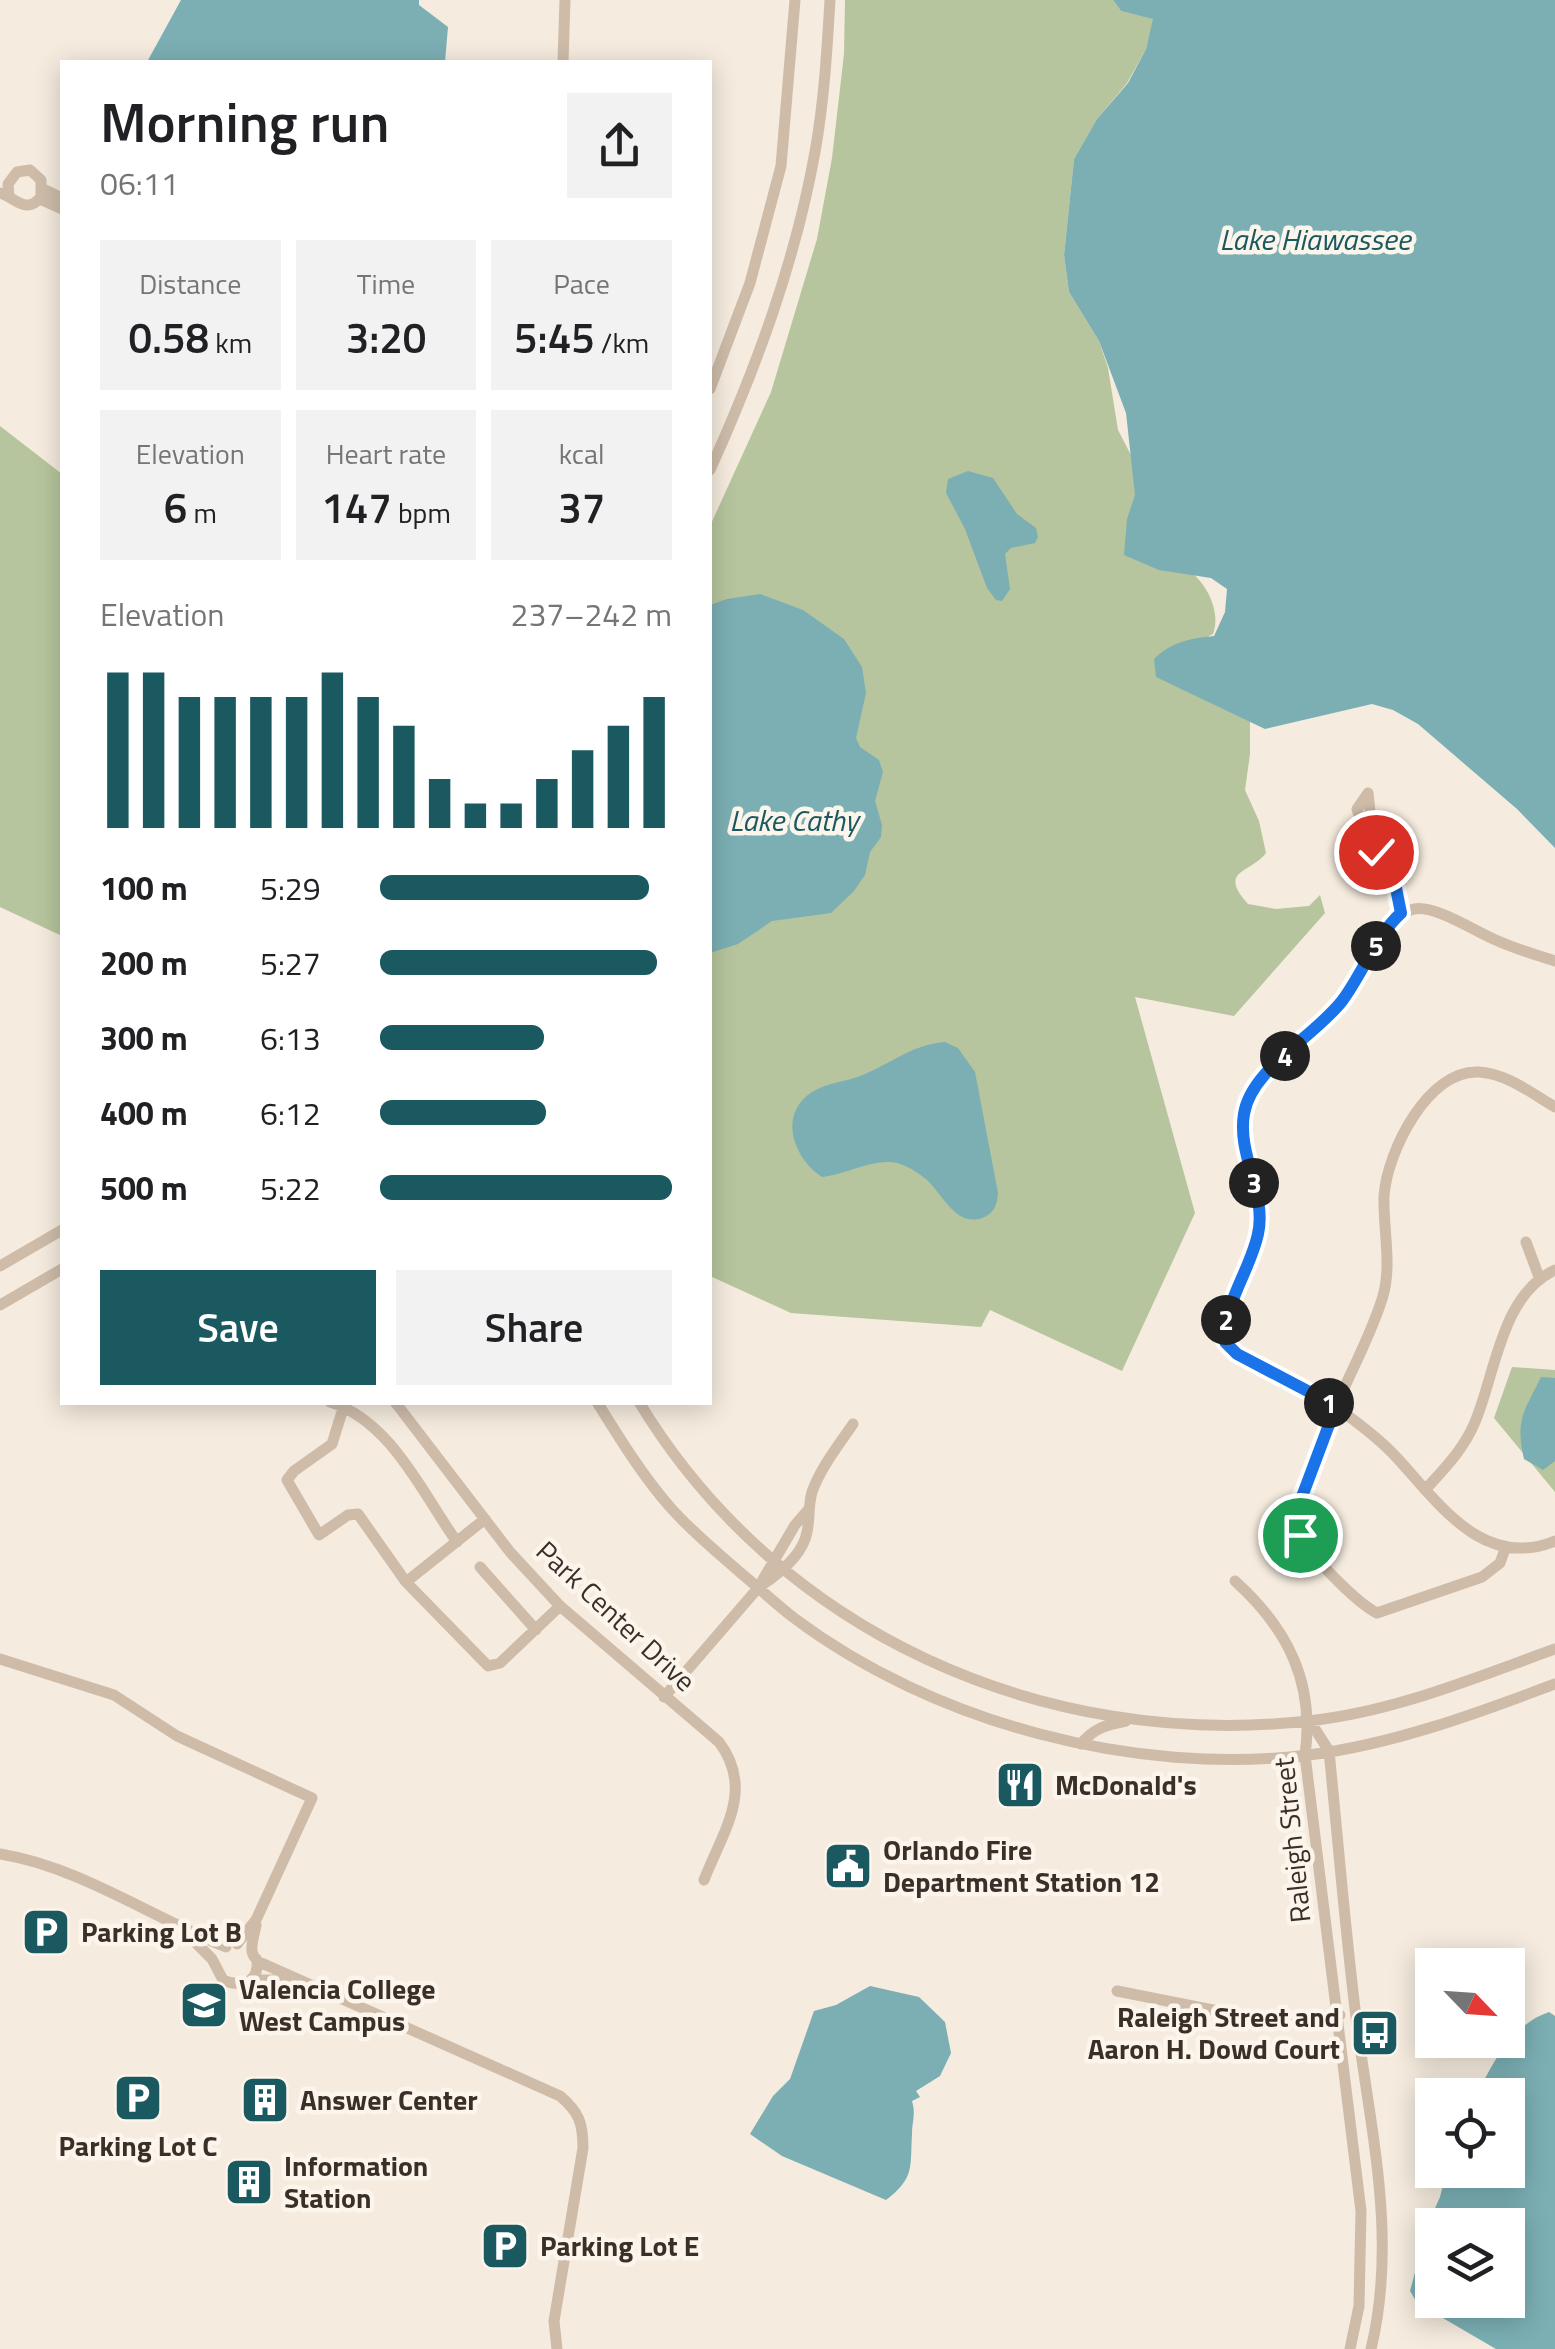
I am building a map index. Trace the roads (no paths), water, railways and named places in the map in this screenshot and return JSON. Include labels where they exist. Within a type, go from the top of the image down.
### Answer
[{"type":"street","points":[[563,60],[566,0]]},
{"type":"street","points":[[712,384],[750,283],[781,166],[796,0]]},
{"type":"street","points":[[712,465],[755,367],[798,226],[818,135],[830,0]]},
{"type":"street","points":[[30,170],[42,180],[42,194],[30,205],[22,206],[5,195],[6,174],[30,170]]},
{"type":"street","points":[[42,194],[60,198]]},
{"type":"street","points":[[42,194],[60,208]]},
{"type":"street","points":[[1366,834],[1396,888],[1401,913]]},
{"type":"street","points":[[1555,961],[1498,941],[1434,911],[1418,908],[1401,913],[1388,926],[1341,1002],[1261,1078],[1248,1098],[1243,1116],[1244,1141],[1260,1211],[1258,1234],[1224,1325],[1225,1342],[1237,1354],[1336,1406],[1395,1455],[1456,1522],[1480,1539],[1505,1549],[1555,1542]]},
{"type":"street","points":[[1505,1549],[1500,1563],[1482,1577],[1377,1613],[1360,1604],[1301,1538],[1297,1510],[1336,1406],[1368,1339],[1384,1290],[1384,1197],[1389,1164],[1430,1094],[1452,1078],[1476,1072],[1503,1076],[1555,1108]]},
{"type":"street","points":[[0,1266],[60,1231]]},
{"type":"street","points":[[1526,1242],[1539,1277]]},
{"type":"street","points":[[0,1304],[60,1270]]},
{"type":"street","points":[[1425,1490],[1462,1449],[1475,1423],[1522,1294],[1539,1277],[1555,1270]]},
{"type":"street","points":[[456,1542],[389,1444],[344,1405],[332,1444],[294,1470],[287,1480],[319,1535],[348,1515],[358,1514],[406,1582],[488,1666],[500,1663],[560,1606]]},
{"type":"street","name":"Park Center Drive","points":[[397,1405],[484,1519],[560,1606],[720,1742],[732,1759],[736,1798],[704,1880]]},
{"type":"street","points":[[598,1405],[672,1509],[794,1618],[835,1645],[916,1688],[993,1720],[1082,1744],[1188,1758],[1305,1755],[1374,1744],[1456,1720],[1555,1684]]},
{"type":"street","points":[[640,1405],[684,1468],[774,1560],[859,1624],[960,1675],[1068,1710],[1198,1725],[1310,1721],[1416,1698],[1555,1649]]},
{"type":"street","points":[[664,1697],[758,1588],[808,1510],[819,1477],[853,1424]]},
{"type":"street","points":[[758,1588],[785,1569],[808,1533],[808,1510]]},
{"type":"street","points":[[406,1582],[484,1519]]},
{"type":"street","points":[[480,1567],[536,1630]]},
{"type":"street","points":[[1235,1580],[1291,1649],[1310,1721]]},
{"type":"street","points":[[0,1659],[114,1695],[177,1736],[312,1798],[256,1920],[216,1966]]},
{"type":"street","points":[[1082,1744],[1090,1733],[1104,1725],[1135,1719]]},
{"type":"street","name":"Raleigh Street","points":[[1310,1721],[1328,1752],[1382,2216],[1384,2275],[1371,2349]]},
{"type":"street","name":"Raleigh Street","points":[[1310,1721],[1305,1755],[1361,2211],[1359,2306],[1350,2349]]},
{"type":"street","points":[[0,1854],[26,1858],[178,1926],[232,1945],[560,2096],[574,2107],[583,2122],[583,2148],[554,2321],[558,2349]]},
{"type":"street","points":[[250,1980],[256,1920]]},
{"type":"street","points":[[178,1926],[229,1983],[306,1982]]},
{"type":"street","points":[[1117,1991],[1258,2019],[1356,2013]]},
{"type":"water","points":[[181,0],[419,0],[419,5],[448,27],[445,60],[148,60]]},
{"type":"water","name":"Lake Hiawassee","points":[[1113,0],[1555,0],[1555,848],[1517,809],[1418,724],[1393,710],[1372,704],[1265,729],[1156,677],[1154,659],[1161,653],[1182,642],[1214,636],[1225,612],[1227,589],[1211,578],[1159,570],[1124,555],[1127,519],[1135,495],[1126,413],[1099,341],[1069,292],[1064,255],[1074,159],[1097,119],[1128,83],[1146,49],[1153,19],[1121,11]]},
{"type":"water","points":[[968,471],[993,478],[1017,514],[1036,528],[1035,543],[1011,548],[1005,554],[1010,589],[1002,601],[996,600],[987,588],[965,529],[946,493],[948,479]]},
{"type":"water","name":"Lake Cathy","points":[[760,594],[803,610],[844,639],[862,667],[866,693],[856,738],[860,747],[879,760],[883,772],[875,801],[882,825],[865,875],[831,913],[772,921],[738,944],[712,952],[712,604]]},
{"type":"water","points":[[945,1042],[958,1048],[975,1072],[998,1193],[989,1214],[973,1220],[957,1214],[927,1180],[900,1164],[881,1162],[822,1177],[812,1169],[793,1136],[792,1124],[801,1102],[818,1089],[858,1077],[923,1046]]},
{"type":"water","points":[[1541,1377],[1555,1378],[1555,1461],[1543,1470],[1524,1459],[1520,1434],[1523,1416]]},
{"type":"water","points":[[870,1986],[919,1997],[945,2022],[951,2053],[940,2076],[916,2091],[920,2097],[912,2101],[911,2164],[902,2185],[886,2200],[782,2156],[750,2134],[773,2096],[790,2079],[814,2011],[836,2005]]},
{"type":"water","points":[[1549,2012],[1555,2016],[1555,2349],[1496,2349],[1443,2318],[1525,2318],[1525,2208],[1435,2208],[1442,2188],[1525,2188],[1525,2078],[1486,2078],[1497,2058],[1525,2058],[1525,2025]]},
{"type":"water","points":[[1415,2272],[1415,2300],[1410,2291]]},
{"type":"place","name":"McDonald's","points":[[1020,1785]]},
{"type":"place","name":"Orlando Fire Department Station 12","points":[[848,1866]]},
{"type":"place","name":"Parking Lot B","points":[[46,1932]]},
{"type":"place","name":"Valencia College West Campus","points":[[204,2005]]},
{"type":"place","name":"Raleigh Street and Aaron H. Dowd Court","points":[[1375,2033]]},
{"type":"place","name":"Parking Lot C","points":[[138,2098]]},
{"type":"place","name":"Answer Center","points":[[265,2100]]},
{"type":"place","name":"Information Station","points":[[249,2182]]},
{"type":"place","name":"Parking Lot E","points":[[505,2246]]}]
